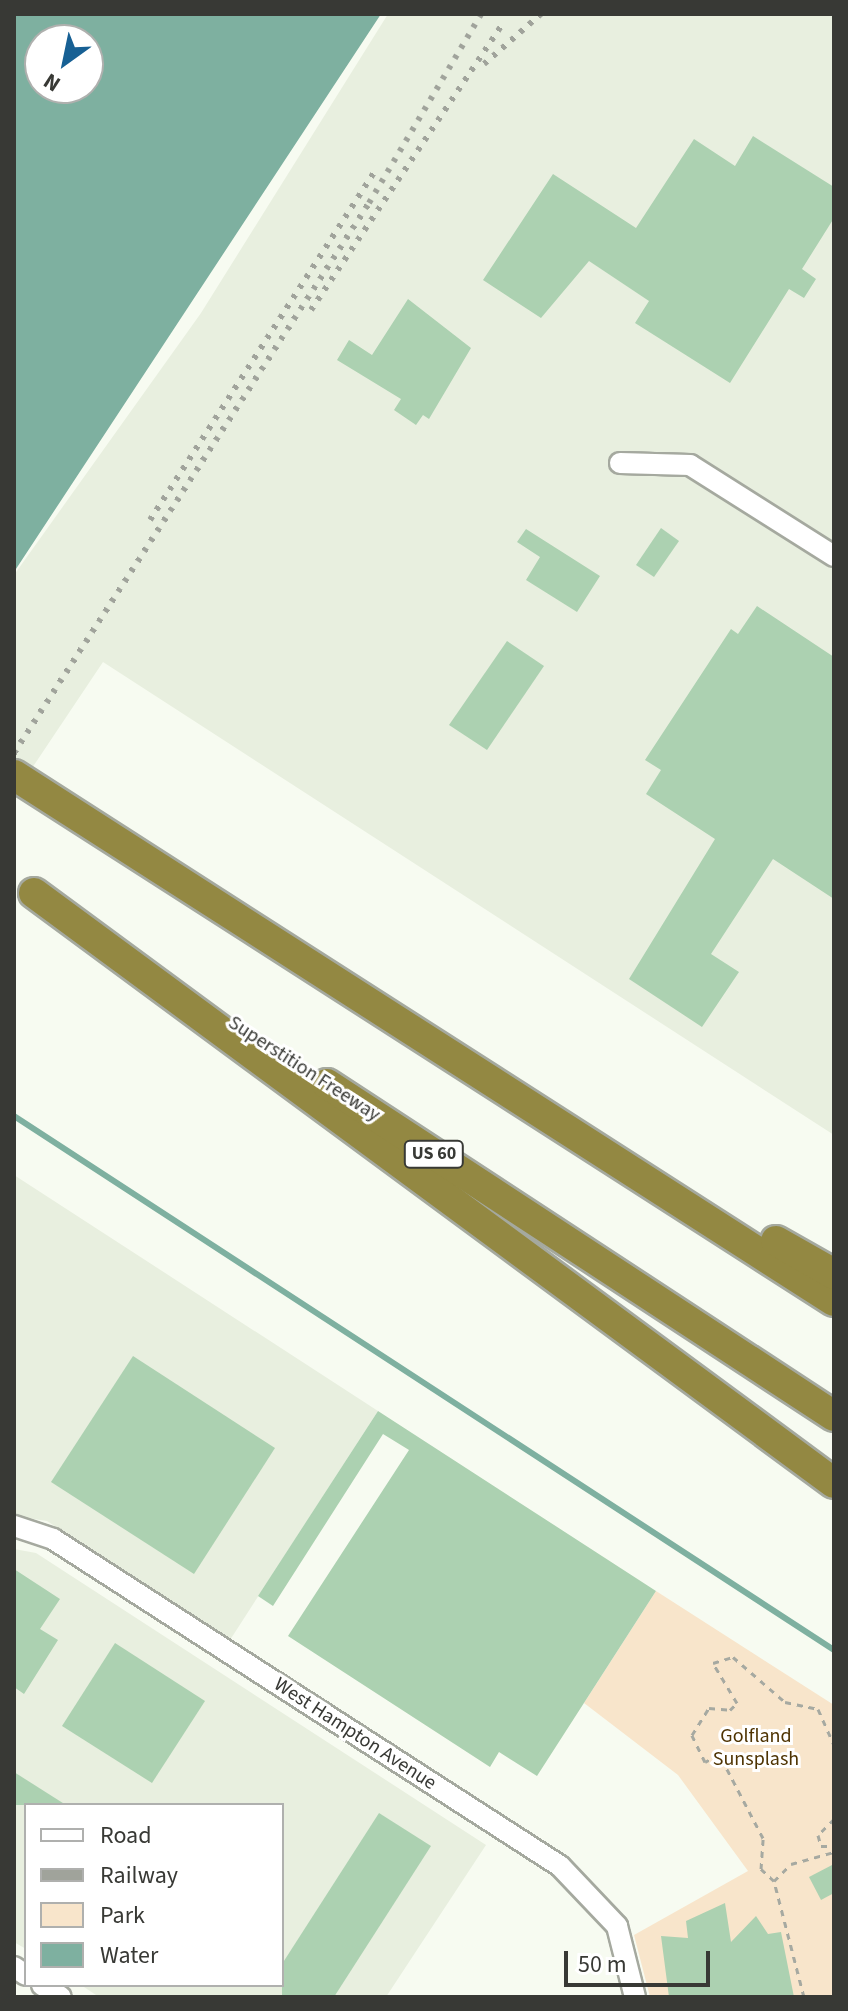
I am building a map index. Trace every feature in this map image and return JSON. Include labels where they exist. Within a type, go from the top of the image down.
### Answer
[{"type":"highway","points":[[14,775],[834,1301]]},
{"type":"highway","points":[[24,886],[834,1483]]},
{"type":"highway","name":"Superstition Freeway","points":[[24,886],[834,1416]]},
{"type":"highway","points":[[550,1116],[834,1274]]},
{"type":"street","points":[[620,463],[690,465],[834,556]]},
{"type":"street","name":"West Hampton Avenue","points":[[14,1526],[53,1539],[560,1866],[617,1926],[635,1997]]},
{"type":"path","points":[[804,1997],[774,1881],[761,1869],[763,1838],[719,1754],[701,1758],[692,1735],[709,1708],[730,1710],[737,1703],[713,1663],[733,1657],[785,1702],[818,1709],[834,1745]]},
{"type":"path","points":[[834,1819],[818,1835],[821,1846],[834,1846]]},
{"type":"path","points":[[774,1881],[791,1864],[834,1852]]},
{"type":"shaded area","points":[[388,14],[834,14],[834,1135],[103,662],[14,795],[14,575],[201,313]]},
{"type":"shaded area","points":[[14,1175],[378,1411],[230,1640],[47,1521],[14,1516]]},
{"type":"shaded area","points":[[14,1549],[36,1553],[486,1845],[386,1997],[99,1997],[84,1987],[284,1987],[284,1803],[24,1803],[24,1948],[14,1942]]},
{"type":"green space","name":"Golfland Sunsplash","points":[[656,1591],[834,1705],[834,1997],[650,1997],[634,1935],[748,1871],[678,1775],[584,1703]]},
{"type":"water","points":[[14,14],[381,14],[14,572]]},
{"type":"building","points":[[753,136],[834,187],[834,218],[802,269],[816,279],[804,298],[789,289],[730,383],[635,323],[649,301],[589,261],[541,318],[483,280],[553,174],[636,228],[694,139],[735,166]]},
{"type":"building","points":[[408,299],[471,348],[429,419],[423,415],[416,425],[394,410],[401,399],[337,360],[349,340],[372,355]]},
{"type":"building","points":[[661,528],[679,541],[654,577],[636,565]]},
{"type":"building","points":[[526,529],[600,576],[577,612],[526,580],[540,557],[517,542]]},
{"type":"building","points":[[757,606],[834,657],[834,899],[773,859],[711,954],[739,972],[702,1027],[629,979],[715,839],[646,794],[661,770],[645,760],[731,629],[738,634]]},
{"type":"building","points":[[507,641],[544,666],[487,750],[449,725]]},
{"type":"building","points":[[133,1356],[275,1448],[194,1574],[51,1482]]},
{"type":"building","points":[[378,1411],[656,1591],[537,1776],[499,1752],[490,1767],[288,1636],[409,1450],[383,1434],[273,1606],[258,1596]]},
{"type":"building","points":[[14,1569],[60,1599],[40,1629],[58,1640],[24,1694],[14,1687]]},
{"type":"building","points":[[115,1643],[205,1701],[152,1783],[62,1726]]},
{"type":"building","points":[[14,1772],[63,1803],[24,1803],[14,1805]]},
{"type":"building","points":[[379,1813],[431,1846],[334,1997],[282,1997],[284,1961]]},
{"type":"building","points":[[834,1864],[834,1893],[821,1900],[809,1877]]},
{"type":"building","points":[[725,1903],[731,1942],[756,1916],[768,1934],[781,1932],[794,1997],[669,1997],[661,1936],[688,1938],[686,1921]]},
{"type":"waterway","points":[[14,1116],[834,1650]]},
{"type":"railway","points":[[14,753],[369,203],[481,14]]},
{"type":"railway","points":[[484,64],[541,14]]},
{"type":"railway","points":[[311,310],[503,23]]},
{"type":"railway","points":[[150,520],[374,173]]}]
